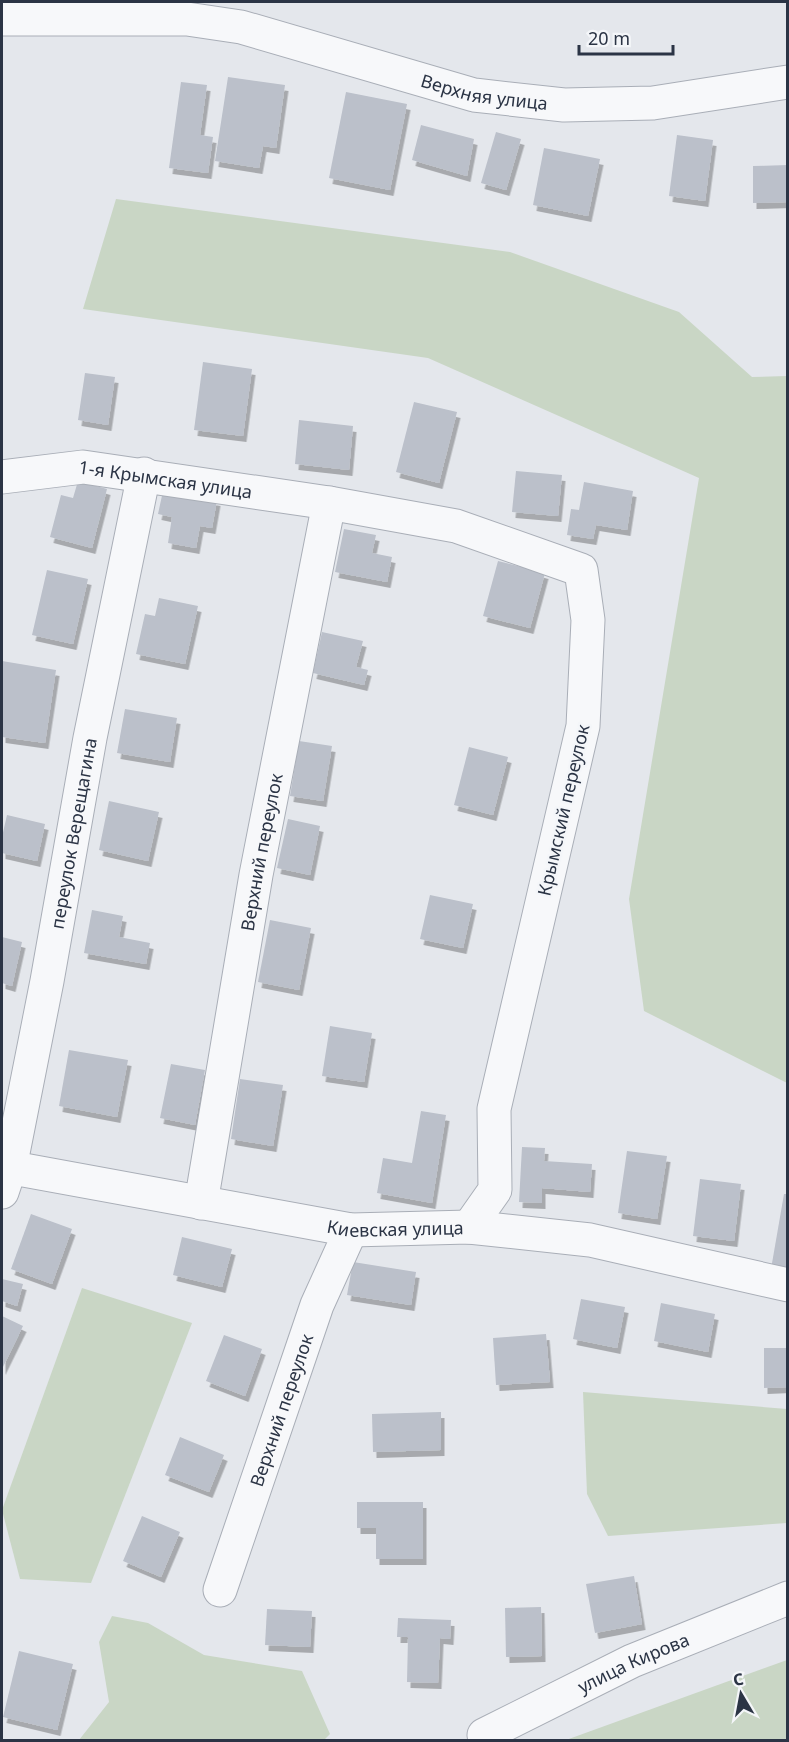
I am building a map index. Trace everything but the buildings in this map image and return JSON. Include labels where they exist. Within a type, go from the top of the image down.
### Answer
[{"type":"street","name":"Верхняя улица","points":[[2,19],[195,10],[241,27],[474,94],[564,105],[653,103],[788,82]]},
{"type":"street","name":"1-я Крымская улица","points":[[2,477],[83,467],[144,474],[328,503]]},
{"type":"street","name":"переулок Верещагина","points":[[4,1175],[47,981],[90,738],[144,474]]},
{"type":"street","name":"Верхний переулок","points":[[201,1203],[256,875],[328,503]]},
{"type":"street","name":"Крымский переулок","points":[[328,503],[456,526],[581,570],[588,620],[583,726],[494,1109],[495,1190],[469,1227]]},
{"type":"street","name":"Киевская улица","points":[[4,1175],[201,1203],[351,1230],[469,1227],[590,1240],[788,1285]]},
{"type":"street","name":"Верхний переулок","points":[[220,1590],[317,1305],[351,1230]]},
{"type":"street","name":"улица Кирова","points":[[484,1735],[632,1661],[788,1598]]},
{"type":"green space","points":[[116,199],[510,252],[679,312],[752,377],[787,376],[787,1083],[644,1011],[629,899],[699,478],[428,358],[83,309]]},
{"type":"green space","points":[[82,1288],[192,1323],[91,1583],[20,1579],[2,1510]]},
{"type":"green space","points":[[583,1392],[787,1409],[787,1523],[608,1536],[587,1494]]},
{"type":"green space","points":[[112,1616],[148,1623],[204,1655],[302,1671],[330,1734],[324,1740],[79,1740],[109,1702],[99,1642]]},
{"type":"green space","points":[[787,1660],[787,1740],[566,1740]]}]
